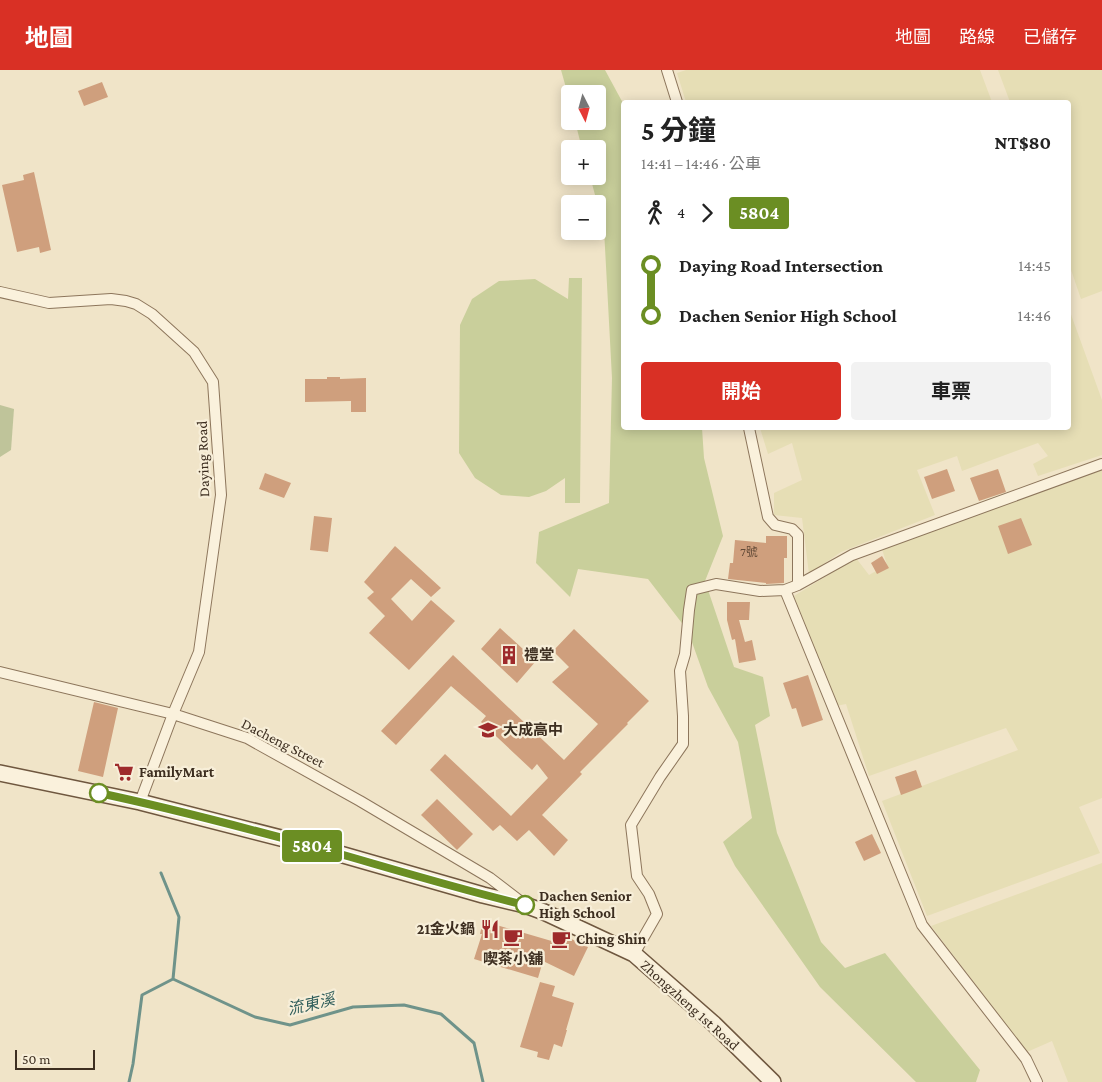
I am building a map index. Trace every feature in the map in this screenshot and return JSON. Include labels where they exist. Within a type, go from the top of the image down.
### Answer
[{"type":"main road","name":"Zhongzheng 1st Road","points":[[0,773],[140,802],[312,846],[483,895],[525,905],[544,912],[634,954],[714,1024],[774,1082]]},
{"type":"street","points":[[667,70],[676,100]]},
{"type":"street","name":"Daying Road","points":[[0,292],[49,303],[126,300],[136,304],[152,314],[194,352],[213,382],[221,495],[199,652],[140,802]]},
{"type":"street","points":[[749,430],[768,517],[775,525],[792,529],[798,535],[798,585]]},
{"type":"street","points":[[634,954],[657,914],[649,894],[637,876],[631,825],[660,777],[683,744],[680,671],[685,654],[692,590],[716,584],[760,591],[784,590],[798,585],[852,555],[1102,464]]},
{"type":"street","points":[[784,590],[922,925],[1026,1059],[1037,1082]]},
{"type":"street","name":"Dacheng Street","points":[[0,672],[174,714],[247,738],[360,800],[490,878],[525,905]]},
{"type":"shaded area","points":[[686,70],[980,70],[991,100],[685,100],[677,73]]},
{"type":"shaded area","points":[[998,70],[1102,70],[1102,291],[1081,299],[1071,270],[1071,100],[1009,100]]},
{"type":"shaded area","points":[[1071,315],[1102,400],[1102,455],[1038,476],[1033,464],[1048,456],[1038,443],[962,471],[957,456],[917,470],[935,515],[841,552],[809,574],[802,518],[774,515],[774,493],[802,480],[792,443],[768,454],[761,430],[1071,430]]},
{"type":"shaded area","points":[[1102,469],[1102,798],[1079,807],[1100,853],[927,916],[882,801],[1018,750],[1006,728],[869,776],[846,704],[836,706],[794,596],[856,558],[869,575],[887,565],[882,549]]},
{"type":"shaded area","points":[[1102,863],[1102,1082],[1068,1082],[1052,1041],[1027,1052],[931,926]]},
{"type":"green space","points":[[561,70],[605,70],[621,100],[621,430],[702,430],[704,458],[723,536],[705,581],[734,667],[763,677],[770,716],[755,725],[777,833],[821,942],[845,968],[885,953],[980,1070],[976,1082],[916,1082],[820,987],[735,866],[723,842],[752,818],[738,742],[708,687],[688,631],[648,579],[578,569],[570,597],[536,563],[539,532],[609,503],[612,378],[605,240],[606,195],[595,195],[592,185],[606,185],[606,140],[580,140],[577,130],[606,130],[606,85],[565,85]]},
{"type":"green space","points":[[569,278],[582,278],[580,503],[565,503],[565,478],[546,491],[529,497],[501,495],[475,478],[459,453],[460,325],[472,299],[499,281],[535,279],[568,299]]},
{"type":"green space","points":[[0,405],[14,409],[11,450],[0,457]]},
{"type":"building","points":[[102,82],[108,97],[84,106],[78,91]]},
{"type":"building","points":[[34,172],[51,250],[40,253],[39,247],[17,252],[2,185],[24,180],[23,175]]},
{"type":"building","points":[[327,377],[340,377],[340,379],[366,378],[366,412],[351,412],[351,401],[305,402],[305,379],[327,379]]},
{"type":"building","points":[[947,469],[955,491],[932,499],[924,477]]},
{"type":"building","points":[[998,469],[1006,492],[979,501],[970,478]]},
{"type":"building","points":[[265,473],[291,483],[284,498],[259,489]]},
{"type":"building","points":[[314,516],[332,518],[328,552],[310,550]]},
{"type":"building","points":[[1021,518],[1032,545],[1008,554],[998,526]]},
{"type":"building","points":[[766,536],[787,536],[787,558],[784,558],[784,583],[766,584],[728,579],[730,563],[733,563],[735,540],[766,543]]},
{"type":"building","points":[[395,546],[441,588],[431,597],[411,579],[391,599],[412,621],[431,600],[455,621],[409,670],[369,633],[385,616],[367,598],[374,592],[364,582]]},
{"type":"building","points":[[882,556],[889,568],[877,574],[871,563]]},
{"type":"building","points":[[727,602],[750,602],[749,620],[739,620],[745,642],[752,640],[756,660],[739,663],[735,639],[732,640],[727,620]]},
{"type":"building","name":"禮堂","points":[[500,628],[536,661],[517,683],[481,649]]},
{"type":"building","points":[[574,629],[649,701],[580,772],[582,774],[542,815],[568,840],[554,856],[529,830],[517,841],[500,825],[493,831],[430,770],[445,754],[511,816],[548,778],[537,764],[532,770],[481,722],[486,716],[451,686],[396,745],[381,731],[453,655],[564,760],[598,724],[552,682],[569,667],[553,651]]},
{"type":"building","points":[[808,675],[823,720],[802,727],[796,708],[792,709],[783,683]]},
{"type":"building","points":[[94,702],[118,708],[103,777],[78,771]]},
{"type":"building","points":[[916,770],[922,787],[901,795],[895,777]]},
{"type":"building","points":[[437,799],[473,834],[457,850],[421,815]]},
{"type":"building","points":[[872,834],[881,853],[864,861],[855,842]]},
{"type":"building","points":[[483,921],[555,942],[559,933],[588,947],[574,976],[543,961],[538,978],[474,959],[482,934],[480,934]]},
{"type":"building","points":[[540,982],[555,986],[552,996],[574,1003],[562,1047],[554,1044],[549,1060],[537,1057],[538,1052],[520,1047]]},
{"type":"waterway","points":[[161,873],[179,917],[173,979]]},
{"type":"waterway","name":"流東溪","points":[[129,1082],[142,995],[173,979],[255,1017],[290,1025],[353,1007],[404,1005],[441,1014],[474,1043],[483,1082]]},
{"type":"bus line","name":"5804","points":[[99,793],[312,846],[483,895],[525,905]]},
{"type":"place","name":"禮堂","points":[[509,655]]},
{"type":"place","name":"大成高中","points":[[488,730]]},
{"type":"place","name":"FamilyMart","points":[[124,772]]},
{"type":"place","name":"Dachen Senior High School","points":[[525,905]]},
{"type":"place","name":"21金火鍋","points":[[490,929]]},
{"type":"place","name":"喫茶小舖","points":[[513,937]]},
{"type":"place","name":"Ching Shin","points":[[561,939]]}]
